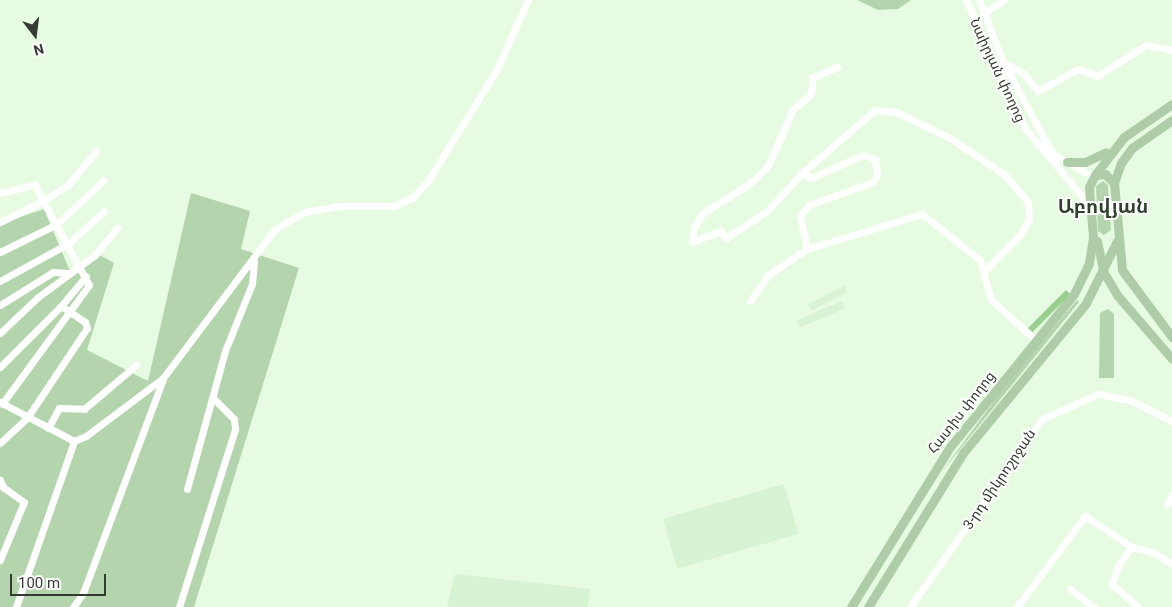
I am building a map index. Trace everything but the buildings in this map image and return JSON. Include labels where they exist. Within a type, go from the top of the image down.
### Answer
[{"type":"main road","points":[[1068,162],[1098,158],[1172,104]]},
{"type":"main road","points":[[1172,120],[1132,148],[1121,162],[1114,183],[1117,238],[1122,270],[1129,284],[1172,337]]},
{"type":"main road","points":[[1116,144],[1093,175],[1090,206],[1095,239],[1104,273],[1172,359]]},
{"type":"main road","points":[[1093,175],[1105,174],[1114,183]]},
{"type":"main road","points":[[1095,239],[1117,238]]},
{"type":"main road","name":"Հատիս փողոց","points":[[868,607],[963,453],[1086,303],[1104,273],[1117,238]]},
{"type":"main road","name":"Հատիս փողոց","points":[[851,607],[950,447],[1074,294],[1089,263],[1095,239]]},
{"type":"street","points":[[16,607],[74,441],[163,378],[254,260],[274,230],[305,212],[338,206],[394,206],[420,191],[511,44],[528,0]]},
{"type":"street","name":"Նաիրյան փողոց","points":[[966,0],[1025,128],[1090,206]]},
{"type":"street","name":"Նաիրյան փողոց","points":[[979,0],[1003,62],[1047,144],[1068,162],[1093,175]]},
{"type":"street","points":[[984,13],[999,1]]},
{"type":"street","points":[[1003,62],[1024,74],[1038,91],[1078,69],[1097,76],[1146,45],[1172,50]]},
{"type":"street","points":[[838,67],[813,78],[811,94],[793,109],[768,166],[752,182],[704,213],[694,227],[692,242],[721,231],[726,238],[767,211],[802,173],[875,110],[897,112],[950,138],[1005,175],[1028,202],[1029,219],[1020,235],[986,269]]},
{"type":"street","points":[[0,222],[43,201],[68,185],[96,151]]},
{"type":"street","points":[[802,173],[811,178],[862,155],[875,159],[877,175],[873,182],[809,205],[800,216],[806,249]]},
{"type":"street","points":[[0,252],[57,224],[104,180]]},
{"type":"street","points":[[0,193],[35,184],[80,264],[86,276],[88,287],[72,313],[1,403],[74,441]]},
{"type":"street","points":[[0,281],[68,242],[104,211]]},
{"type":"street","points":[[750,302],[768,275],[806,249],[922,214],[935,219],[986,269],[991,300],[1036,340]]},
{"type":"street","points":[[0,332],[68,273],[96,255],[117,228]]},
{"type":"street","points":[[187,489],[225,351],[252,284],[254,260]]},
{"type":"street","points":[[0,305],[53,272],[68,273]]},
{"type":"street","points":[[0,367],[61,306],[86,276]]},
{"type":"street","points":[[0,443],[27,418],[87,328],[72,313],[61,306]]},
{"type":"street","points":[[48,428],[59,408],[84,410],[136,365]]},
{"type":"street","points":[[74,607],[83,593],[163,378]]},
{"type":"street","name":"3-րդ միկրոշրջան","points":[[910,607],[1042,419],[1098,394],[1130,400],[1172,421]]},
{"type":"street","points":[[179,607],[235,429],[231,415],[213,398]]},
{"type":"street","points":[[0,560],[24,502],[1,487]]},
{"type":"street","points":[[1167,504],[1172,496]]},
{"type":"street","points":[[1017,607],[1085,516],[1132,547],[1154,553],[1172,564]]},
{"type":"street","points":[[1132,547],[1119,564],[1112,584],[1137,606]]},
{"type":"street","points":[[1070,589],[1094,607]]},
{"type":"shaded area","points":[[857,0],[911,0],[898,9],[878,10]]},
{"type":"shaded area","points":[[1103,181],[1108,185],[1111,230],[1104,235],[1098,231],[1096,186]]},
{"type":"shaded area","points":[[191,193],[250,211],[241,249],[299,268],[194,607],[0,607],[0,224],[44,209],[72,276],[98,254],[114,263],[87,350],[148,381]]},
{"type":"shaded area","points":[[844,286],[847,292],[812,310],[808,304]]},
{"type":"shaded area","points":[[1077,300],[1079,302],[940,474],[1017,370]]},
{"type":"shaded area","points":[[842,301],[845,308],[800,328],[797,320]]},
{"type":"shaded area","points":[[1108,309],[1114,314],[1114,378],[1099,378],[1100,313]]},
{"type":"shaded area","points":[[784,484],[798,534],[677,569],[663,519]]},
{"type":"shaded area","points":[[455,574],[591,589],[587,607],[447,607]]},
{"type":"green space","points":[[1066,290],[1070,294],[1031,333],[1027,329]]},
{"type":"district","name":"Աբովյան","points":[[1103,207]]}]
